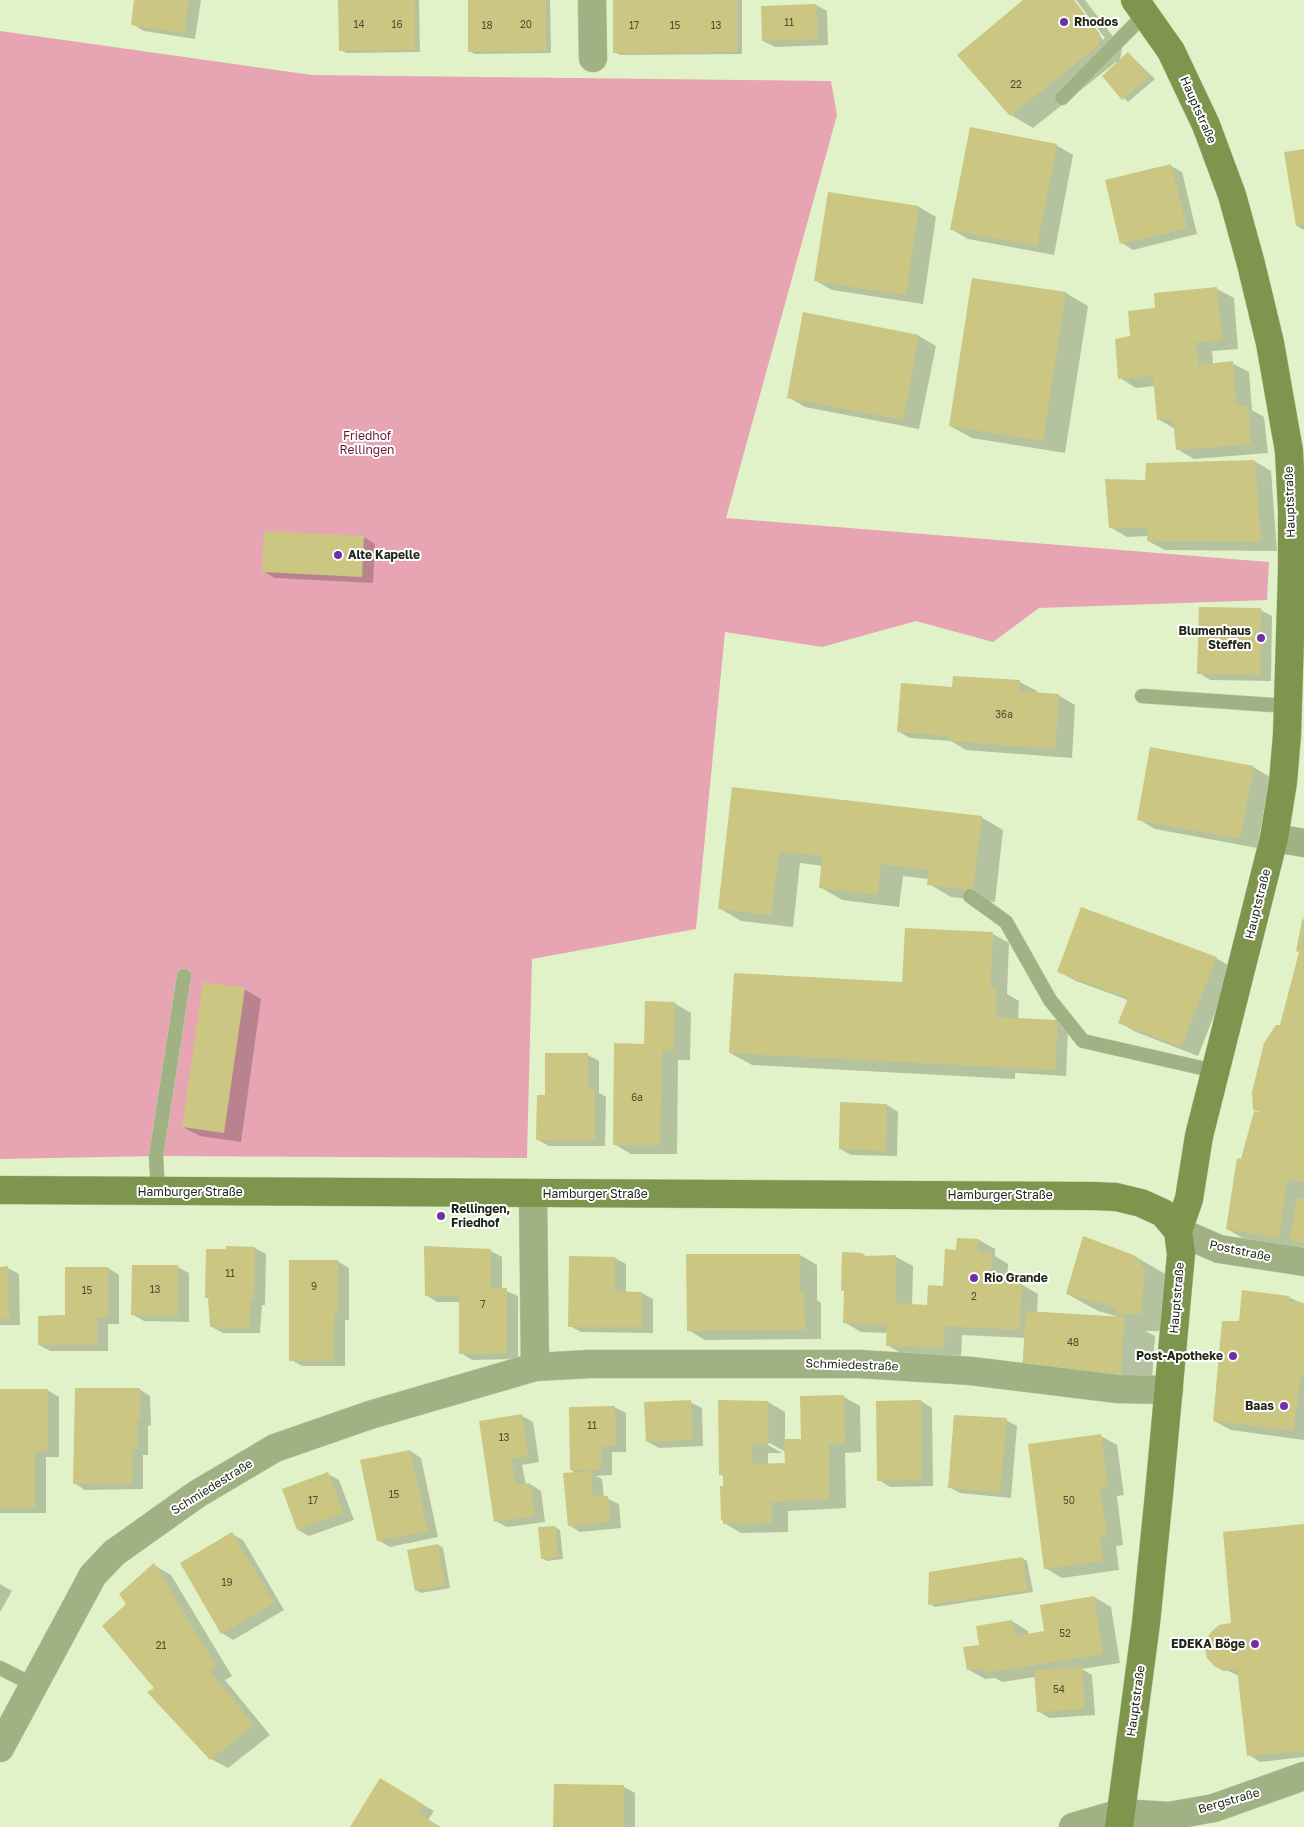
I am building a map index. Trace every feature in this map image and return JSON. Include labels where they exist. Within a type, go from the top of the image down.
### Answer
[{"type":"main road","name":"Hauptstraße","points":[[1120,1820],[1146,1623],[1169,1390],[1181,1254],[1178,1231],[1188,1199],[1199,1136],[1274,838],[1283,782],[1292,510],[1289,451],[1270,343],[1232,195],[1206,125],[1171,51],[1140,7]]},
{"type":"main road","name":"Hamburger Straße","points":[[0,1190],[1101,1196],[1141,1203],[1163,1213],[1178,1231]]},
{"type":"street","points":[[592,0],[593,58]]},
{"type":"street","points":[[1274,838],[1304,843]]},
{"type":"street","points":[[533,1194],[535,1368]]},
{"type":"street","name":"Poststraße","points":[[1178,1231],[1219,1249],[1304,1262]]},
{"type":"street","name":"Schmiedestraße","points":[[0,1748],[93,1575],[114,1552],[197,1494],[276,1448],[370,1415],[535,1368],[646,1362],[859,1364],[971,1371],[1091,1385],[1169,1390]]},
{"type":"street","name":"Bergstraße","points":[[1073,1827],[1120,1820],[1170,1816],[1214,1808],[1303,1776]]},
{"type":"lane","points":[[1062,98],[1140,7]]},
{"type":"lane","points":[[1142,696],[1287,706]]},
{"type":"lane","points":[[970,896],[1006,922],[1050,1000],[1083,1041],[1215,1071]]},
{"type":"lane","points":[[158,1192],[156,1156],[184,976]]},
{"type":"lane","points":[[0,1668],[34,1685]]},
{"type":"green space","name":"Friedhof Rellingen","points":[[0,31],[312,75],[831,81],[837,115],[726,518],[1269,562],[1267,600],[1039,608],[993,642],[916,621],[822,647],[725,632],[696,929],[532,959],[527,1158],[156,1156],[0,1159]]},
{"type":"building","points":[[134,0],[189,0],[184,33],[131,25]]},
{"type":"building","points":[[338,0],[415,0],[415,50],[339,51]]},
{"type":"building","points":[[468,0],[546,0],[546,51],[468,52]]},
{"type":"building","points":[[613,0],[737,0],[737,52],[613,53]]},
{"type":"building","points":[[1023,0],[1074,0],[1100,34],[1098,46],[1010,116],[957,55]]},
{"type":"building","points":[[816,4],[818,39],[762,41],[761,6]]},
{"type":"building","points":[[1128,52],[1150,76],[1122,100],[1102,76]]},
{"type":"building","points":[[970,127],[1057,144],[1037,246],[950,230]]},
{"type":"building","points":[[1304,149],[1304,225],[1296,226],[1284,152]]},
{"type":"building","points":[[1171,164],[1187,228],[1120,244],[1105,180]]},
{"type":"building","points":[[828,192],[919,206],[906,295],[814,281]]},
{"type":"building","points":[[972,278],[1066,292],[1043,441],[949,426]]},
{"type":"building","points":[[1217,287],[1222,340],[1196,342],[1198,365],[1233,361],[1236,406],[1248,406],[1251,444],[1176,450],[1173,419],[1157,420],[1153,376],[1118,379],[1115,339],[1130,336],[1128,311],[1155,308],[1154,293]]},
{"type":"building","points":[[803,312],[919,335],[903,420],[787,398]]},
{"type":"building","points":[[1255,460],[1261,542],[1147,541],[1148,527],[1109,528],[1105,479],[1145,480],[1146,463]]},
{"type":"building","points":[[264,531],[364,536],[362,577],[262,572]]},
{"type":"building","points":[[1199,607],[1261,608],[1260,675],[1197,674]]},
{"type":"building","points":[[953,676],[1020,680],[1019,691],[1059,694],[1055,749],[948,741],[949,736],[897,732],[901,683],[952,687]]},
{"type":"building","points":[[1150,747],[1254,766],[1240,839],[1137,820]]},
{"type":"building","points":[[732,787],[982,816],[973,890],[927,885],[929,870],[881,864],[878,895],[819,888],[822,856],[779,851],[771,915],[718,909]]},
{"type":"building","points":[[1081,907],[1217,957],[1181,1047],[1118,1023],[1128,998],[1057,972]]},
{"type":"building","points":[[1303,915],[1304,1182],[1287,1180],[1279,1238],[1226,1229],[1237,1158],[1241,1159],[1254,1111],[1298,1119],[1253,1110],[1252,1092],[1264,1043],[1276,1025],[1280,1025],[1299,952],[1296,951]]},
{"type":"building","points":[[905,928],[993,932],[990,987],[997,987],[995,1017],[1058,1020],[1055,1070],[729,1053],[734,973],[902,982]]},
{"type":"building","points":[[203,982],[245,988],[224,1133],[182,1127]]},
{"type":"building","points":[[645,1001],[675,1002],[674,1051],[662,1051],[660,1145],[613,1145],[614,1043],[644,1044]]},
{"type":"building","points":[[545,1053],[588,1053],[588,1089],[595,1089],[595,1141],[536,1140],[537,1095],[545,1095]]},
{"type":"building","points":[[840,1102],[887,1104],[886,1151],[839,1149]]},
{"type":"building","points":[[1297,1198],[1304,1199],[1304,1243],[1290,1241]]},
{"type":"building","points":[[1083,1236],[1136,1256],[1145,1272],[1141,1314],[1116,1314],[1116,1307],[1066,1294]]},
{"type":"building","points":[[957,1238],[979,1239],[978,1252],[992,1253],[990,1281],[1022,1283],[1019,1330],[945,1326],[944,1348],[886,1346],[887,1325],[843,1323],[844,1291],[841,1291],[842,1252],[863,1253],[863,1256],[896,1255],[895,1303],[927,1305],[928,1285],[943,1286],[945,1249],[956,1250]]},
{"type":"building","points":[[226,1246],[255,1247],[254,1299],[251,1299],[249,1328],[210,1327],[208,1298],[205,1298],[206,1249],[226,1249]]},
{"type":"building","points":[[424,1246],[491,1249],[491,1288],[507,1288],[507,1353],[459,1354],[459,1296],[425,1296]]},
{"type":"building","points":[[686,1254],[800,1254],[800,1292],[804,1292],[805,1330],[687,1331]]},
{"type":"building","points":[[569,1256],[615,1257],[615,1291],[642,1292],[642,1327],[568,1327]]},
{"type":"building","points":[[289,1260],[338,1260],[338,1314],[334,1314],[334,1361],[289,1361]]},
{"type":"building","points":[[132,1265],[178,1265],[178,1316],[131,1315]]},
{"type":"building","points":[[8,1266],[9,1319],[0,1319],[0,1267]]},
{"type":"building","points":[[65,1267],[108,1267],[108,1318],[97,1318],[97,1345],[38,1345],[38,1316],[65,1315]]},
{"type":"building","points":[[1242,1290],[1289,1296],[1290,1301],[1304,1303],[1304,1374],[1301,1374],[1293,1431],[1213,1421],[1222,1321],[1239,1321]]},
{"type":"building","points":[[1026,1311],[1124,1317],[1121,1376],[1022,1370]]},
{"type":"building","points":[[75,1388],[140,1388],[140,1420],[137,1420],[137,1449],[132,1449],[132,1484],[73,1484]]},
{"type":"building","points":[[0,1389],[48,1389],[48,1451],[35,1451],[35,1508],[0,1508]]},
{"type":"building","points":[[844,1395],[845,1443],[829,1444],[829,1499],[771,1502],[772,1523],[723,1524],[723,1520],[721,1520],[720,1486],[723,1486],[723,1475],[719,1475],[718,1400],[768,1401],[769,1444],[752,1444],[752,1464],[785,1463],[784,1439],[801,1439],[800,1396]]},
{"type":"building","points":[[691,1400],[692,1440],[646,1442],[644,1402]]},
{"type":"building","points":[[921,1400],[922,1480],[877,1481],[876,1401]]},
{"type":"building","points":[[615,1406],[616,1446],[601,1447],[601,1470],[570,1470],[569,1407]]},
{"type":"building","points":[[522,1414],[528,1456],[511,1459],[516,1485],[530,1483],[535,1516],[494,1522],[479,1421]]},
{"type":"building","points":[[954,1415],[1007,1418],[1000,1492],[948,1488]]},
{"type":"building","points":[[1101,1434],[1108,1486],[1100,1487],[1107,1536],[1100,1537],[1103,1561],[1044,1569],[1028,1444]]},
{"type":"building","points":[[410,1450],[428,1531],[377,1541],[360,1460]]},
{"type":"building","points":[[591,1471],[593,1497],[608,1496],[610,1522],[568,1526],[563,1473]]},
{"type":"building","points":[[328,1472],[343,1513],[297,1530],[282,1489]]},
{"type":"building","name":"EDEKA Böge","points":[[1304,1524],[1304,1751],[1247,1756],[1237,1669],[1224,1671],[1214,1666],[1207,1658],[1205,1649],[1206,1639],[1212,1631],[1219,1625],[1231,1623],[1223,1532]]},
{"type":"building","points":[[555,1526],[558,1557],[541,1559],[538,1527]]},
{"type":"building","points":[[232,1532],[274,1603],[221,1634],[180,1563]]},
{"type":"building","points":[[438,1544],[445,1585],[415,1591],[407,1550]]},
{"type":"building","points":[[1022,1557],[1028,1590],[928,1605],[929,1572]]},
{"type":"building","points":[[154,1563],[216,1666],[209,1670],[254,1725],[210,1760],[147,1692],[154,1688],[102,1626],[126,1604],[119,1594]]},
{"type":"building","points":[[1094,1596],[1103,1654],[984,1673],[984,1668],[967,1670],[963,1647],[979,1645],[976,1626],[1012,1620],[1015,1636],[1044,1631],[1040,1605]]},
{"type":"building","points":[[1082,1667],[1085,1709],[1037,1712],[1034,1670]]},
{"type":"building","points":[[380,1778],[423,1804],[418,1813],[441,1827],[350,1827]]},
{"type":"building","points":[[554,1784],[624,1785],[624,1827],[553,1827]]},
{"type":"place","name":"Rhodos","points":[[1064,22]]},
{"type":"place","name":"Alte Kapelle","points":[[338,555]]},
{"type":"place","name":"Blumenhaus Steffen","points":[[1261,638]]},
{"type":"place","name":"Rellingen, Friedhof","points":[[441,1216]]},
{"type":"place","name":"Rio Grande","points":[[974,1278]]},
{"type":"place","name":"Post-Apotheke","points":[[1233,1356]]},
{"type":"place","name":"Baas","points":[[1284,1406]]},
{"type":"place","name":"EDEKA Böge","points":[[1255,1644]]}]
